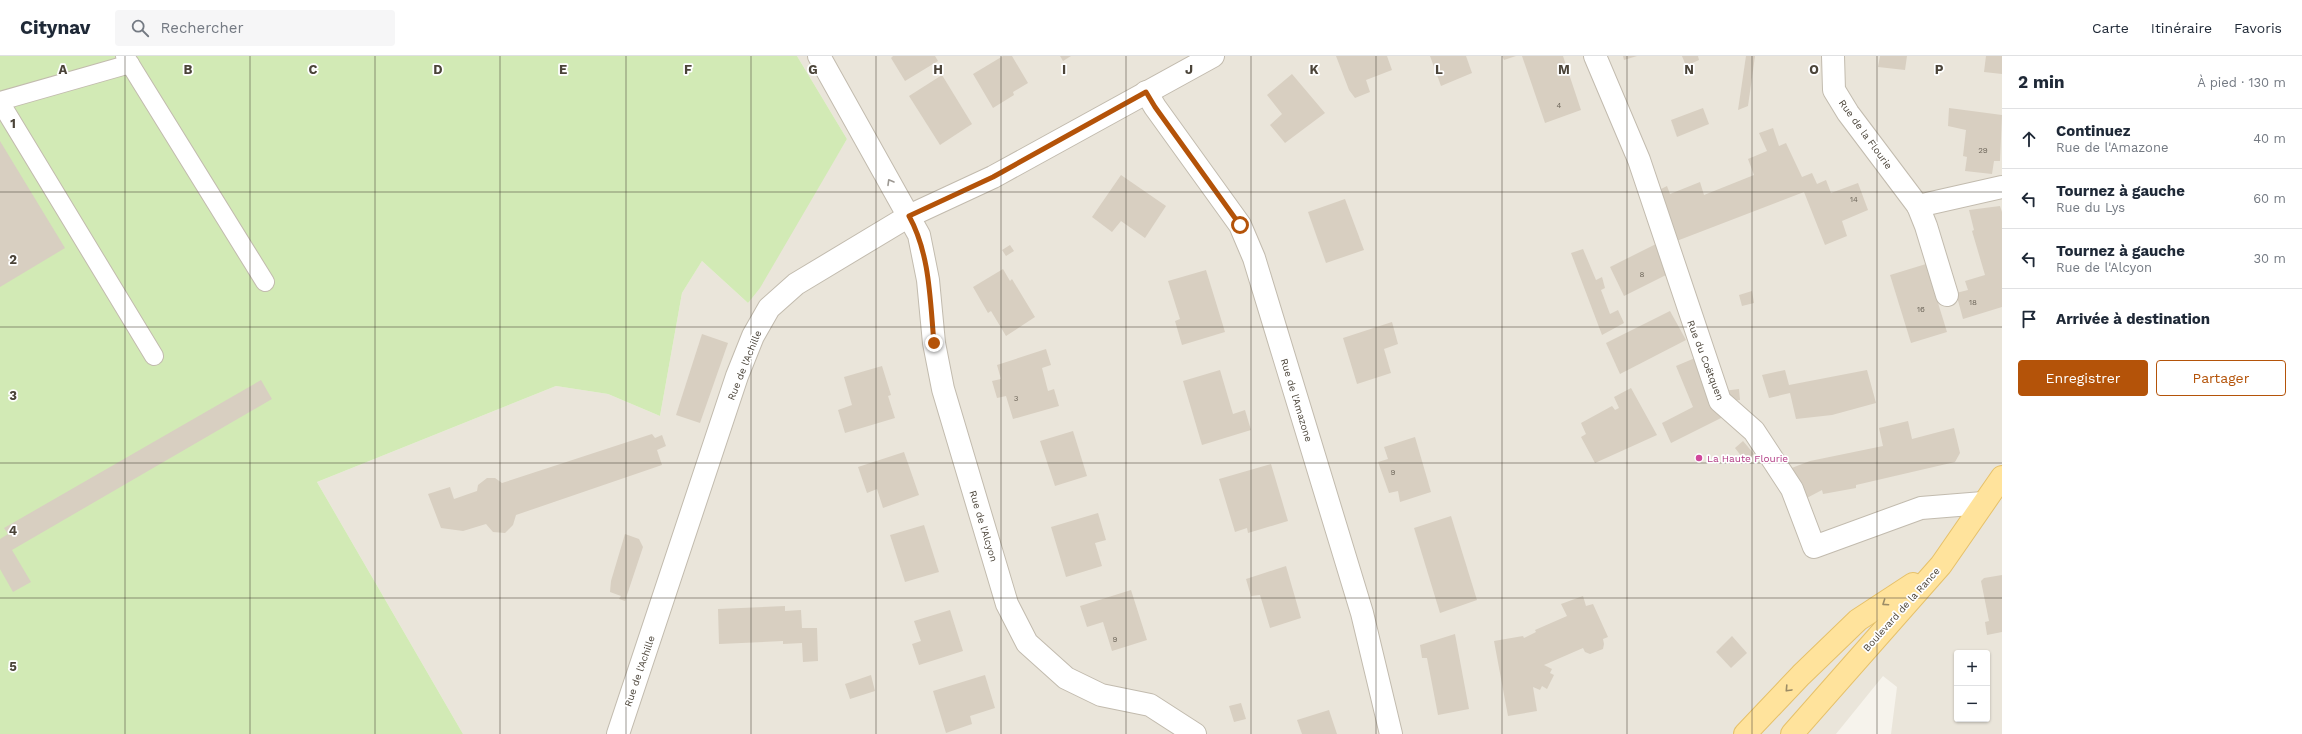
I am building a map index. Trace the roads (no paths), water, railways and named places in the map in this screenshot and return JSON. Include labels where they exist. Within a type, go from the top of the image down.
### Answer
[{"type":"main road","name":"Boulevard de la Rance","points":[[1792,734],[1941,565],[2002,477]]},
{"type":"main road","points":[[1745,734],[1801,675],[1858,620],[1941,565]]},
{"type":"street","points":[[819,56],[909,216]]},
{"type":"street","name":"Rue de l'Achille","points":[[618,734],[738,376],[754,336],[769,308],[796,284],[909,216],[993,177],[1213,56]]},
{"type":"street","name":"Rue du Coëtquen","points":[[1595,56],[1639,160],[1720,401],[1754,431],[1792,490],[1814,547],[1921,508],[1983,503]]},
{"type":"street","name":"Rue de la Flourie","points":[[1833,56],[1834,90],[1848,113],[1918,206],[1926,226],[1947,295]]},
{"type":"street","name":"Rue de l'Amazone","points":[[1146,92],[1155,107],[1240,225],[1254,258],[1362,613],[1391,734]]},
{"type":"street","points":[[1918,206],[2002,187]]},
{"type":"street","name":"Rue de l'Alcyon","points":[[909,216],[919,235],[924,257],[928,280],[934,343],[943,389],[1007,604],[1028,643],[1066,678],[1101,695],[1150,705],[1195,734]]},
{"type":"lane","points":[[154,356],[0,102],[127,60],[265,282]]},
{"type":"place","name":"La Haute Flourie","points":[[1699,458]]}]
